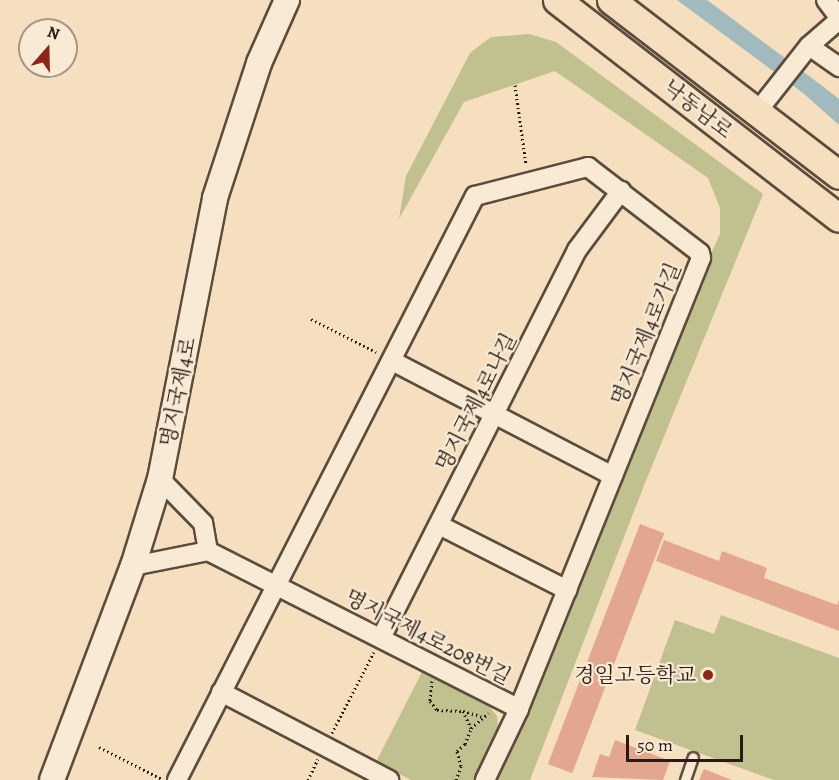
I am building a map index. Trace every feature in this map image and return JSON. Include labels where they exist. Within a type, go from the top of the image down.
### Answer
[{"type":"main road","name":"명지국제4로","points":[[52,780],[133,566],[160,479],[215,198],[258,63],[287,0]]},
{"type":"main road","name":"낙동남로","points":[[557,0],[839,218]]},
{"type":"main road","name":"낙동남로","points":[[611,0],[839,175]]},
{"type":"street","points":[[757,112],[808,48],[839,19],[826,0]]},
{"type":"street","points":[[808,48],[839,68]]},
{"type":"street","name":"명지국제4로가길","points":[[277,586],[385,356],[475,196],[588,167],[700,253],[701,258],[519,709]]},
{"type":"street","name":"명지국제4로나길","points":[[379,643],[577,250],[621,191]]},
{"type":"street","points":[[385,356],[613,476]]},
{"type":"street","points":[[133,566],[208,551],[203,523],[160,479]]},
{"type":"street","points":[[439,525],[567,590]]},
{"type":"street","name":"명지국제4로208번길","points":[[208,551],[277,586],[379,643],[519,709],[485,780]]},
{"type":"street","points":[[177,780],[277,586]]},
{"type":"street","points":[[221,692],[389,780]]},
{"type":"lane","points":[[685,780],[693,758]]},
{"type":"path","points":[[515,85],[526,164]]},
{"type":"path","points":[[311,319],[385,356]]},
{"type":"path","points":[[332,733],[379,643]]},
{"type":"path","points":[[430,677],[430,701],[437,710],[463,711],[482,716]]},
{"type":"path","points":[[463,711],[471,728]]},
{"type":"path","points":[[456,780],[460,766],[457,751],[465,744],[471,728],[482,716],[494,712]]},
{"type":"path","points":[[99,747],[163,780]]},
{"type":"path","points":[[308,780],[321,755]]},
{"type":"green space","points":[[529,34],[556,42],[763,194],[643,488],[530,780],[495,780],[533,698],[686,308],[720,234],[720,208],[708,178],[555,71],[464,102],[399,219],[406,176],[470,53],[491,37]]},
{"type":"green space","points":[[721,615],[839,658],[839,780],[774,780],[635,730],[675,620],[714,634]]},
{"type":"green space","points":[[422,672],[489,706],[497,716],[498,726],[474,780],[411,780],[376,762]]},
{"type":"water","points":[[677,0],[707,0],[821,85],[839,99],[839,125],[803,93]]},
{"type":"building","points":[[640,524],[664,533],[572,773],[548,764]]},
{"type":"building","points":[[664,540],[719,561],[722,551],[767,568],[764,578],[837,605],[839,600],[839,631],[656,561]]},
{"type":"building","points":[[615,740],[670,761],[663,780],[592,777],[600,754],[609,757]]},
{"type":"building","points":[[704,769],[732,780],[699,780]]},
{"type":"place","name":"경일고등학교","points":[[708,675]]}]
